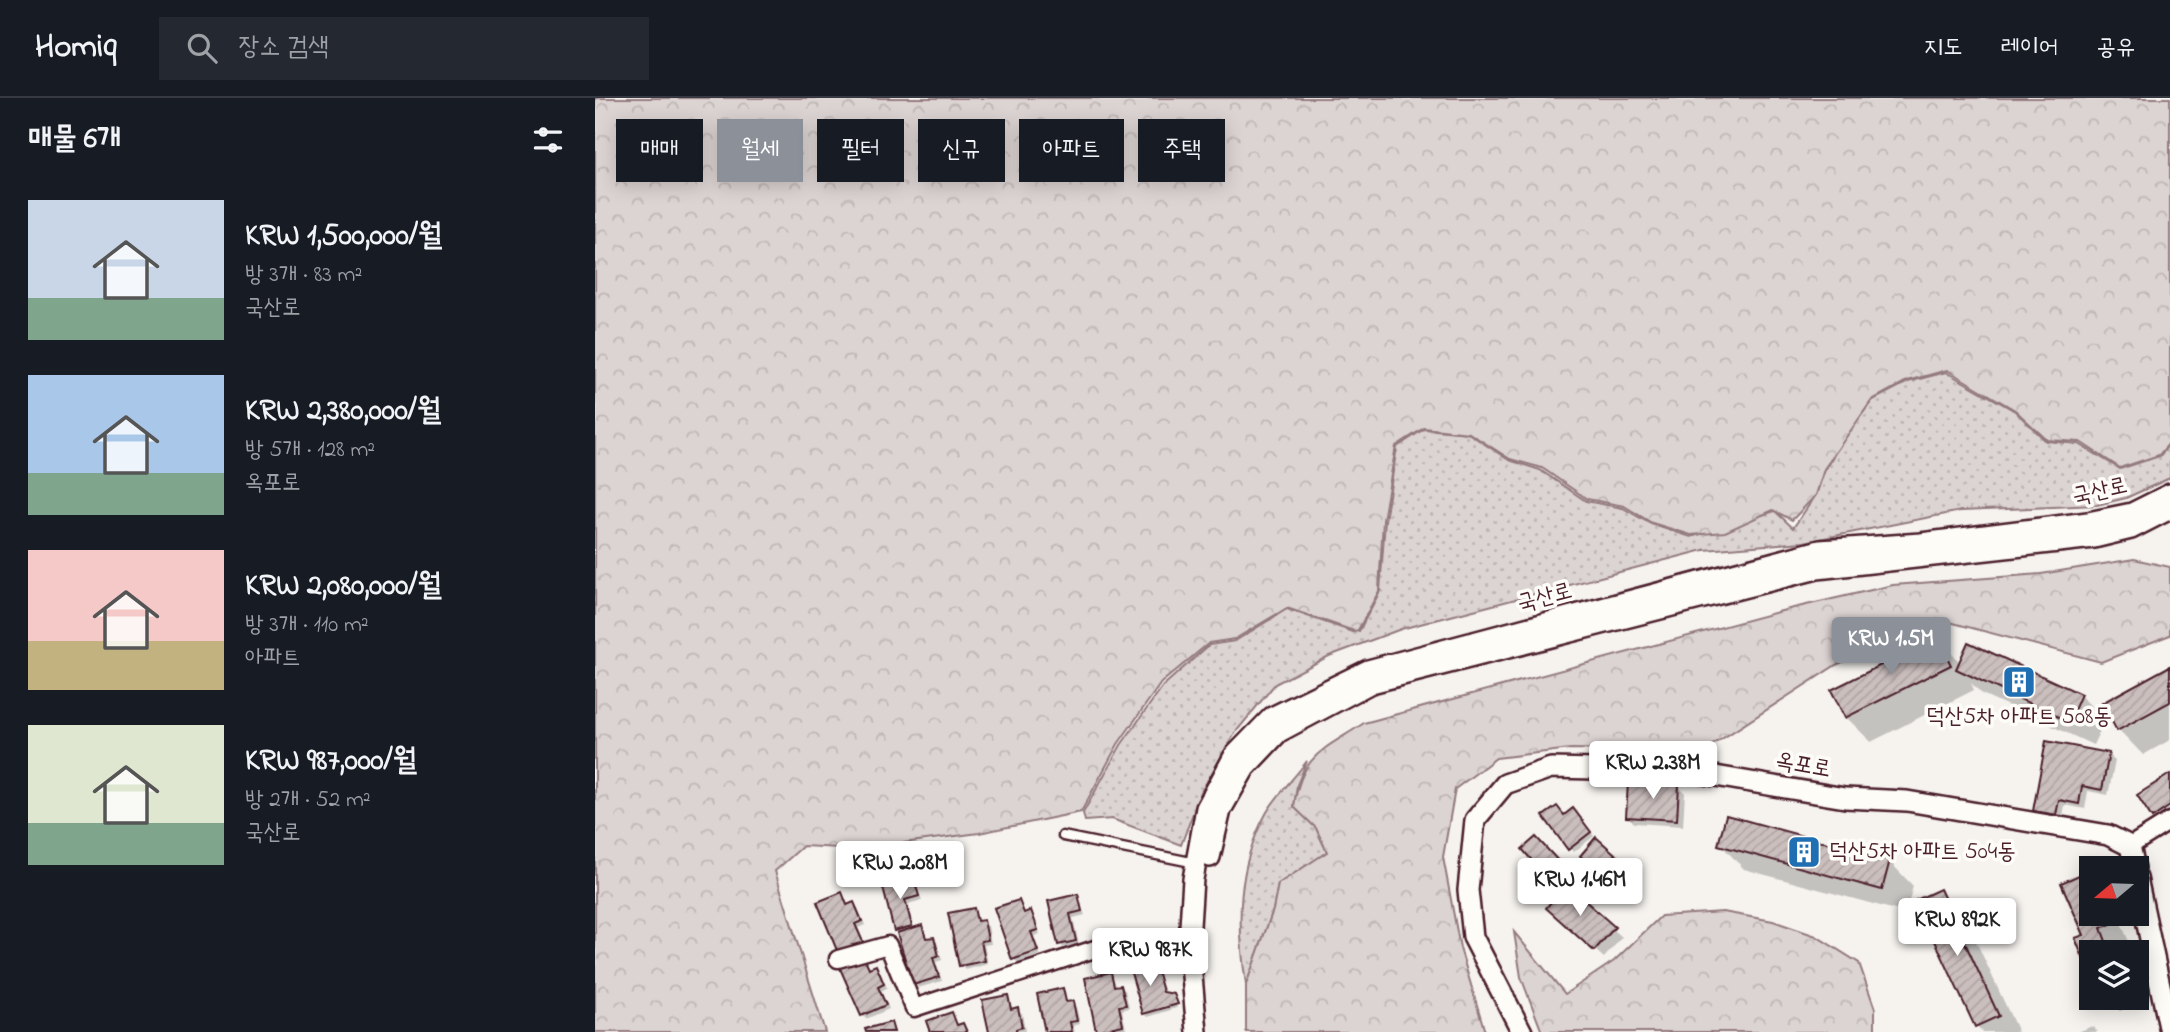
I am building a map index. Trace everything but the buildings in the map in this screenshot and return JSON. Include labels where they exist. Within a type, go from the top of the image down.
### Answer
[{"type":"street","name":"국산로","points":[[1197,1032],[1190,930],[1196,863],[1206,808],[1234,756],[1272,716],[1368,670],[1820,550],[1921,543],[2088,522],[2132,513],[2170,494]]},
{"type":"street","name":"국산로","points":[[1209,1032],[1202,946],[1204,881],[1221,810],[1245,768],[1279,732],[1323,707],[1371,683],[1817,569],[2094,538],[2131,529],[2170,509]]},
{"type":"street","name":"옥포로","points":[[1522,1032],[1473,937],[1468,890],[1475,820],[1505,784],[1551,768],[1686,771],[1845,798],[1907,801],[2108,835],[2130,846]]},
{"type":"street","points":[[2132,856],[2130,846],[2170,821]]},
{"type":"street","points":[[2147,926],[2170,1032]]},
{"type":"street","points":[[1176,950],[1190,930]]},
{"type":"street","points":[[838,959],[888,945],[914,1008],[1110,944],[1176,950],[1193,976]]},
{"type":"lane","points":[[1063,836],[1196,863]]},
{"type":"green space","points":[[595,98],[2170,98],[2170,442],[2159,455],[2120,468],[2080,442],[2047,440],[2015,410],[1947,370],[1907,381],[1872,400],[1824,469],[1816,495],[1792,520],[1773,510],[1725,532],[1691,535],[1652,523],[1624,506],[1587,499],[1542,468],[1510,459],[1469,433],[1424,428],[1396,446],[1383,520],[1379,591],[1358,630],[1354,631],[1287,608],[1235,639],[1209,643],[1161,683],[1118,744],[1081,812],[979,833],[858,849],[803,846],[775,871],[825,1032],[595,1032]]},
{"type":"green space","points":[[1946,372],[2015,411],[2046,441],[2079,444],[2120,469],[2160,456],[2170,443],[2170,478],[2126,498],[2097,505],[1961,511],[1804,542],[1704,550],[1401,629],[1329,656],[1275,684],[1235,733],[1201,792],[1181,845],[1112,819],[1085,821],[1083,813],[1121,745],[1163,686],[1209,645],[1235,641],[1287,609],[1353,632],[1359,631],[1380,591],[1385,520],[1397,447],[1424,429],[1468,433],[1509,460],[1540,470],[1586,501],[1623,508],[1651,524],[1691,537],[1775,511],[1793,528],[1816,495],[1825,469],[1845,436],[1873,400],[1908,382]]},
{"type":"green space","points":[[2134,559],[2170,567],[2170,635],[2101,662],[1938,619],[1836,665],[1703,751],[1571,749],[1496,758],[1455,789],[1443,857],[1460,948],[1485,1032],[1246,1032],[1246,985],[1273,910],[1278,884],[1327,852],[1316,828],[1294,807],[1302,775],[1326,747],[1364,723],[1789,609],[1893,585],[2041,574]]},
{"type":"green space","points":[[1307,761],[1297,785],[1294,807],[1316,828],[1327,852],[1278,884],[1273,910],[1246,985],[1241,940],[1241,896],[1249,854],[1267,812]]},
{"type":"green space","points":[[1723,912],[1773,921],[1816,936],[1859,963],[1875,1009],[1875,1032],[1542,1032],[1521,977],[1514,932],[1565,994],[1614,961],[1661,916]]},
{"type":"place","name":"덕산5차 아파트 508동","points":[[2019,682]]},
{"type":"place","name":"덕산5차 아파트 504동","points":[[1804,852]]}]
